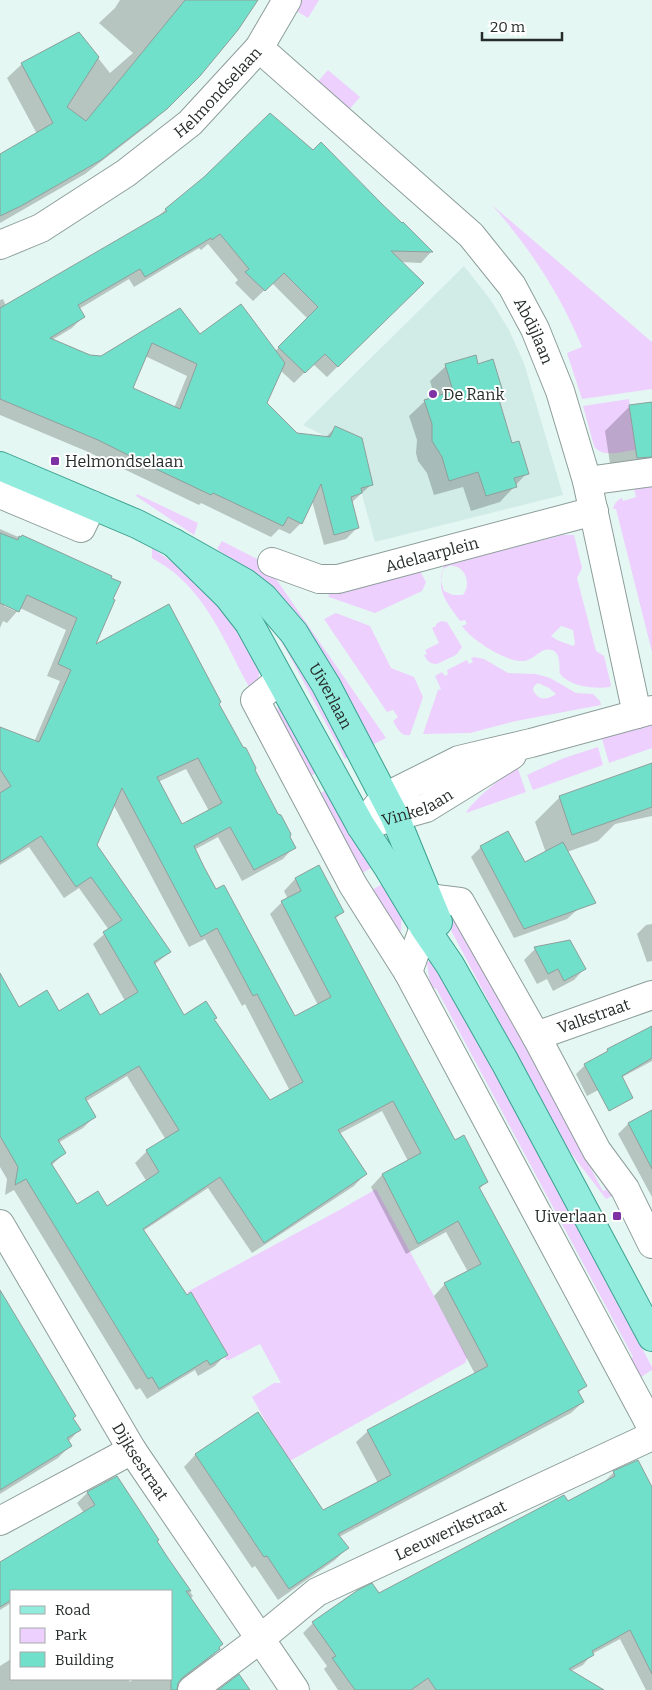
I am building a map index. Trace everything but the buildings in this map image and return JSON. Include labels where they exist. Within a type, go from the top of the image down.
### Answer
[{"type":"main road","name":"Uiverlaan","points":[[0,466],[86,516],[137,524],[174,543],[245,583],[263,597],[278,613],[308,653],[390,807],[436,915],[450,965]]},
{"type":"main road","name":"Uiverlaan","points":[[174,543],[228,596],[248,623],[361,826],[450,965],[505,1062],[652,1337]]},
{"type":"street","name":"Helmondselaan","points":[[0,245],[41,228],[126,173],[190,122],[259,48],[287,0]]},
{"type":"street","name":"Abdijlaan","points":[[259,48],[471,234],[512,286],[534,329],[560,391],[587,481],[644,712]]},
{"type":"street","points":[[587,481],[652,472]]},
{"type":"street","name":"Uiverlaan","points":[[0,494],[86,516]]},
{"type":"street","name":"Adelaarplein","points":[[272,562],[318,579],[338,579],[594,511]]},
{"type":"street","points":[[280,680],[255,700],[353,885],[408,972],[652,1428]]},
{"type":"street","name":"Vinkelaan","points":[[361,826],[390,807],[426,808],[531,743],[644,712]]},
{"type":"street","points":[[428,898],[460,902],[536,1036],[597,1152],[624,1189],[652,1244]]},
{"type":"street","points":[[408,972],[424,927]]},
{"type":"street","name":"Valkstraat","points":[[536,1036],[652,995]]},
{"type":"street","name":"Dijksestraat","points":[[0,1224],[132,1450],[295,1690]]},
{"type":"street","name":"Leeuwerikstraat","points":[[192,1690],[260,1640],[316,1592],[652,1436]]},
{"type":"street","points":[[0,1521],[132,1450]]},
{"type":"shaded area","name":"De Rank","points":[[464,266],[490,299],[509,330],[524,363],[563,495],[375,542],[349,448],[303,425]]},
{"type":"green space","points":[[301,0],[319,0],[308,18],[295,10]]},
{"type":"green space","points":[[328,70],[360,97],[348,111],[315,85]]},
{"type":"green space","points":[[492,205],[652,342],[652,389],[582,399],[567,353],[582,347],[573,327],[543,272]]},
{"type":"green space","points":[[629,399],[636,450],[607,453],[598,450],[594,446],[583,406]]},
{"type":"green space","points":[[652,486],[652,652],[616,509],[613,509],[616,502],[620,499],[622,498],[623,501],[636,497],[634,488]]},
{"type":"green space","points":[[137,494],[198,523],[194,535],[136,496]]},
{"type":"green space","points":[[563,535],[574,535],[582,568],[577,578],[596,651],[604,656],[610,687],[597,688],[570,682],[560,674],[557,654],[552,650],[542,651],[528,660],[521,661],[502,656],[482,644],[473,638],[462,626],[467,624],[465,620],[460,621],[446,601],[441,589],[441,582],[444,591],[453,595],[463,595],[466,591],[467,580],[463,571],[455,566],[443,569],[444,565]],"holes":[[[561,626],[573,630],[575,644],[573,646],[551,636]]]},
{"type":"green space","points":[[222,541],[265,563],[386,738],[368,747],[243,568],[217,549]]},
{"type":"green space","points":[[152,548],[178,566],[222,606],[259,664],[260,671],[256,687],[249,687],[211,615],[191,589],[177,575],[152,558]]},
{"type":"green space","points":[[420,571],[426,582],[422,591],[375,613],[329,597],[327,588]]},
{"type":"green space","points":[[336,613],[370,626],[391,668],[414,677],[423,697],[410,735],[404,735],[398,729],[393,721],[398,717],[393,710],[387,712],[324,619]]},
{"type":"green space","points":[[272,620],[353,754],[345,759],[288,653],[269,622]]},
{"type":"green space","points":[[441,621],[447,622],[462,647],[456,655],[435,664],[429,662],[424,655],[427,654],[425,650],[439,643],[432,628]]},
{"type":"green space","points":[[471,658],[484,659],[508,673],[536,674],[550,678],[576,693],[593,694],[600,701],[601,705],[516,721],[470,733],[423,734],[438,690],[441,689],[435,676],[442,672],[445,676],[448,674],[447,670],[467,660],[469,664],[473,662]],"holes":[[[538,683],[556,694],[549,698],[540,698],[533,690],[534,686]]]},
{"type":"green space","points":[[278,704],[280,704],[320,771],[307,778],[277,713]]},
{"type":"green space","points":[[652,724],[652,748],[609,763],[601,735]]},
{"type":"green space","points":[[598,747],[603,765],[533,790],[527,775],[564,758]]},
{"type":"green space","points":[[516,768],[526,792],[466,813],[481,796]]},
{"type":"green space","points":[[329,789],[375,866],[360,874],[316,795]]},
{"type":"green space","points":[[386,882],[402,911],[401,931],[398,932],[370,891]]},
{"type":"green space","points":[[453,911],[603,1191],[606,1190],[586,1153],[614,1195],[606,1199],[564,1144],[444,917]]},
{"type":"green space","points":[[430,960],[435,962],[652,1367],[652,1370],[641,1377],[631,1358],[633,1357],[436,988],[433,989],[427,963]]},
{"type":"green space","points":[[376,1189],[467,1357],[465,1363],[288,1462],[252,1397],[274,1383],[281,1383],[260,1344],[226,1360],[187,1292]]},
{"type":"place","name":"De Rank","points":[[433,394]]},
{"type":"place","name":"Helmondselaan","points":[[55,461]]},
{"type":"place","name":"Uiverlaan","points":[[617,1216]]}]
